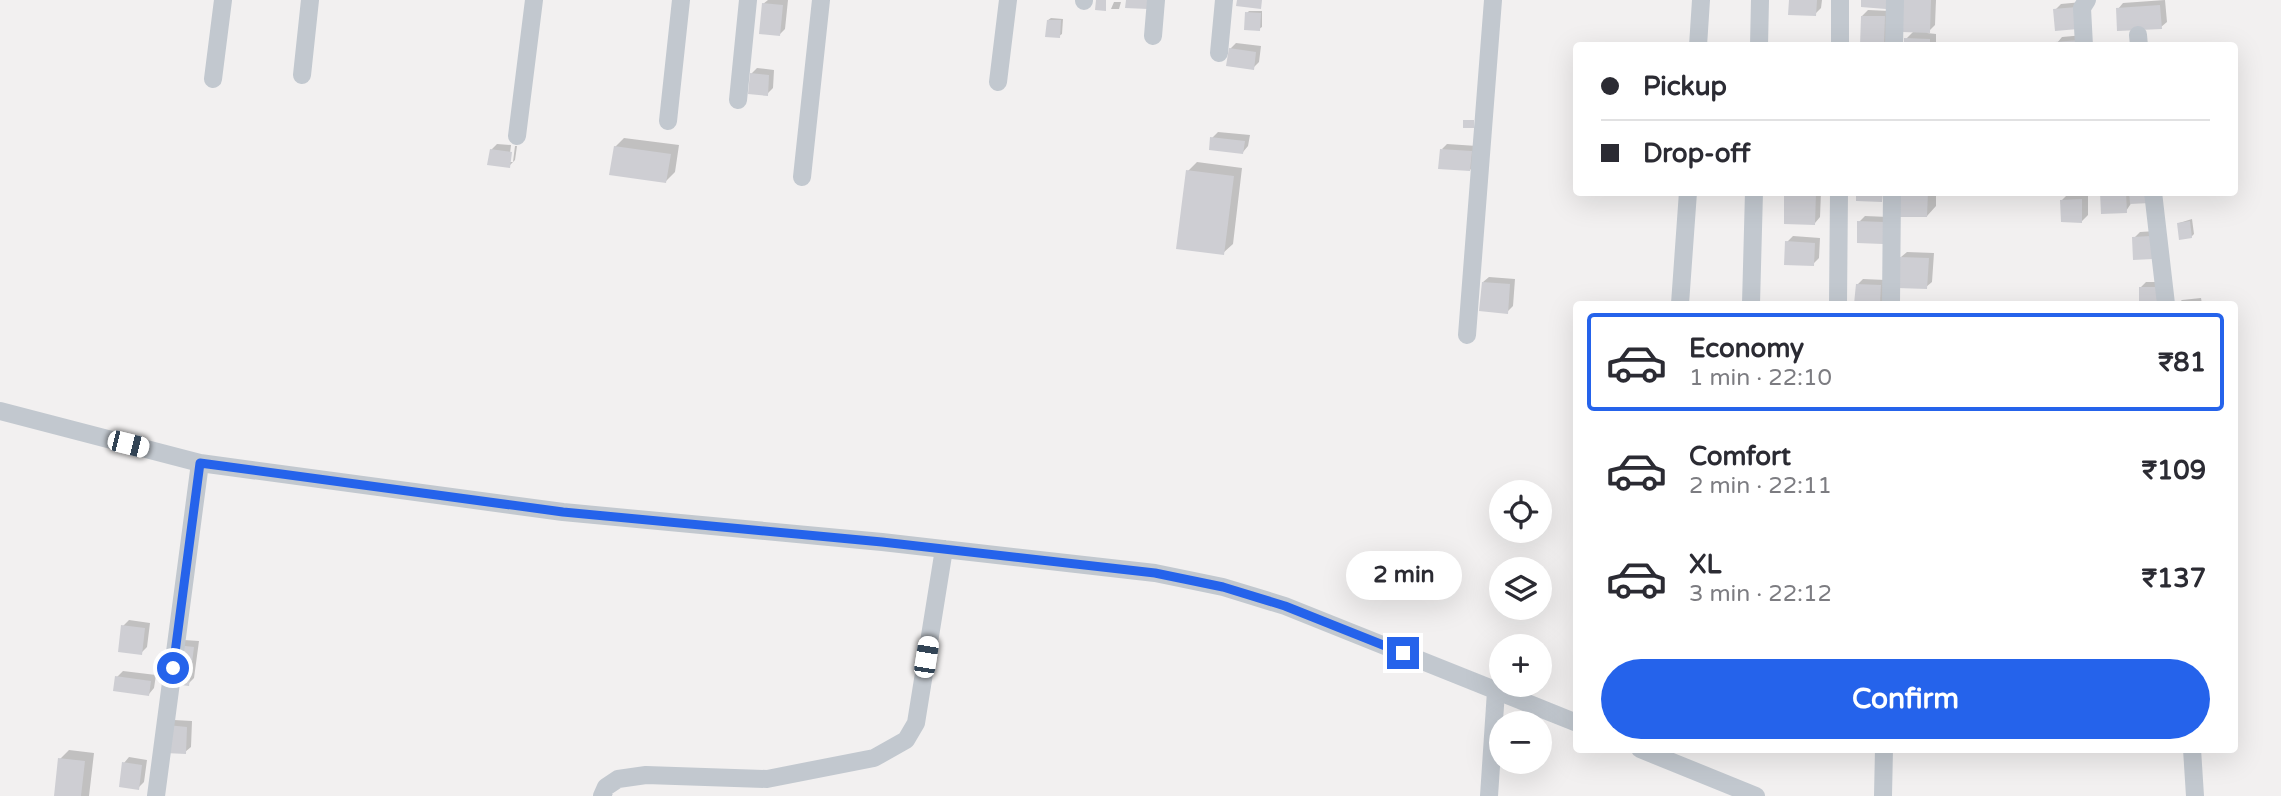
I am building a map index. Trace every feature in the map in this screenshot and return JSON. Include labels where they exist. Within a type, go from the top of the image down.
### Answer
[{"type":"street","points":[[213,79],[223,0]]},
{"type":"street","points":[[302,75],[310,0]]},
{"type":"street","points":[[517,136],[534,0]]},
{"type":"street","points":[[668,121],[681,0]]},
{"type":"street","points":[[738,100],[748,0]]},
{"type":"street","points":[[802,177],[821,0]]},
{"type":"street","points":[[998,82],[1008,0]]},
{"type":"street","points":[[1153,36],[1156,0]]},
{"type":"street","points":[[1219,53],[1224,0]]},
{"type":"street","points":[[1467,335],[1493,0]]},
{"type":"street","points":[[1698,42],[1701,0]]},
{"type":"street","points":[[1759,42],[1760,0]]},
{"type":"street","points":[[1840,0],[1840,42]]},
{"type":"street","points":[[1894,42],[1895,0]]},
{"type":"street","points":[[2084,42],[2082,8],[2087,0]]},
{"type":"street","points":[[1680,301],[1688,196]]},
{"type":"street","points":[[1751,301],[1754,196]]},
{"type":"street","points":[[1838,301],[1839,196]]},
{"type":"street","points":[[1891,301],[1892,196]]},
{"type":"street","points":[[2153,196],[2166,301]]},
{"type":"street","points":[[0,411],[200,463],[563,512],[944,549],[1155,573],[1223,587],[1285,606],[1489,688]]},
{"type":"street","points":[[156,796],[200,463]]},
{"type":"street","points":[[602,796],[606,787],[618,779],[646,775],[767,779],[874,758],[906,740],[916,723],[944,549]]},
{"type":"street","points":[[1489,796],[1496,697]]},
{"type":"street","points":[[1511,697],[1573,721]]},
{"type":"street","points":[[1650,753],[1756,796]]},
{"type":"street","points":[[1882,796],[1884,753]]},
{"type":"street","points":[[2192,753],[2195,796]]},
{"type":"building","points":[[1096,0],[1106,0],[1106,11],[1095,10]]},
{"type":"building","points":[[1126,0],[1149,0],[1148,9],[1125,8]]},
{"type":"building","points":[[1237,0],[1262,0],[1261,9],[1236,6]]},
{"type":"building","points":[[1789,0],[1817,0],[1816,16],[1788,15]]},
{"type":"building","points":[[1861,0],[1887,0],[1886,9],[1861,7]]},
{"type":"building","points":[[1903,0],[1931,0],[1930,33],[1902,32]]},
{"type":"building","points":[[762,3],[783,5],[780,36],[759,34]]},
{"type":"building","points":[[2160,5],[2162,29],[2117,31],[2116,8]]},
{"type":"building","points":[[2077,7],[2078,29],[2055,31],[2053,9]]},
{"type":"building","points":[[1245,12],[1261,13],[1260,31],[1244,30]]},
{"type":"building","points":[[1861,16],[1885,16],[1884,42],[1860,42]]},
{"type":"building","points":[[1047,20],[1061,20],[1060,38],[1045,37]]},
{"type":"building","points":[[1904,38],[1930,39],[1930,42],[1904,42]]},
{"type":"building","points":[[1229,48],[1256,52],[1254,70],[1226,66]]},
{"type":"building","points":[[750,73],[769,75],[768,96],[748,94]]},
{"type":"building","points":[[1463,120],[1474,120],[1474,128],[1463,128]]},
{"type":"building","points":[[1210,137],[1245,141],[1243,154],[1209,150]]},
{"type":"building","points":[[614,146],[671,154],[666,183],[609,175]]},
{"type":"building","points":[[490,149],[512,152],[510,168],[487,165]]},
{"type":"building","points":[[1440,149],[1472,151],[1470,171],[1438,169]]},
{"type":"building","points":[[1186,170],[1234,176],[1224,255],[1176,249]]},
{"type":"building","points":[[1784,196],[1816,196],[1815,225],[1784,224]]},
{"type":"building","points":[[1856,196],[1883,196],[1882,202],[1856,201]]},
{"type":"building","points":[[1900,196],[1928,196],[1927,217],[1900,217]]},
{"type":"building","points":[[2100,196],[2126,196],[2127,213],[2101,214]]},
{"type":"building","points":[[2129,196],[2150,196],[2150,203],[2130,204]]},
{"type":"building","points":[[2082,199],[2082,223],[2061,222],[2060,200]]},
{"type":"building","points":[[1857,221],[1883,222],[1883,244],[1857,243]]},
{"type":"building","points":[[2190,221],[2192,238],[2179,240],[2177,223]]},
{"type":"building","points":[[2151,236],[2153,259],[2133,260],[2132,237]]},
{"type":"building","points":[[1785,241],[1815,243],[1814,266],[1784,265]]},
{"type":"building","points":[[1899,257],[1929,258],[1927,289],[1897,288]]},
{"type":"building","points":[[1482,282],[1510,284],[1508,314],[1479,311]]},
{"type":"building","points":[[1856,284],[1881,285],[1880,301],[1854,301]]},
{"type":"building","points":[[2139,287],[2158,287],[2159,301],[2139,301]]},
{"type":"building","points":[[121,625],[145,628],[142,655],[118,652]]},
{"type":"building","points":[[177,645],[194,647],[189,686],[172,684]]},
{"type":"building","points":[[115,676],[151,681],[149,696],[113,691]]},
{"type":"building","points":[[167,725],[187,727],[186,754],[165,753]]},
{"type":"building","points":[[58,758],[85,761],[81,796],[54,796]]},
{"type":"building","points":[[122,762],[142,765],[139,790],[119,787]]},
{"type":"route","points":[[173,668],[200,463],[563,512],[882,542],[1155,573],[1223,587],[1285,606],[1403,653]]}]
